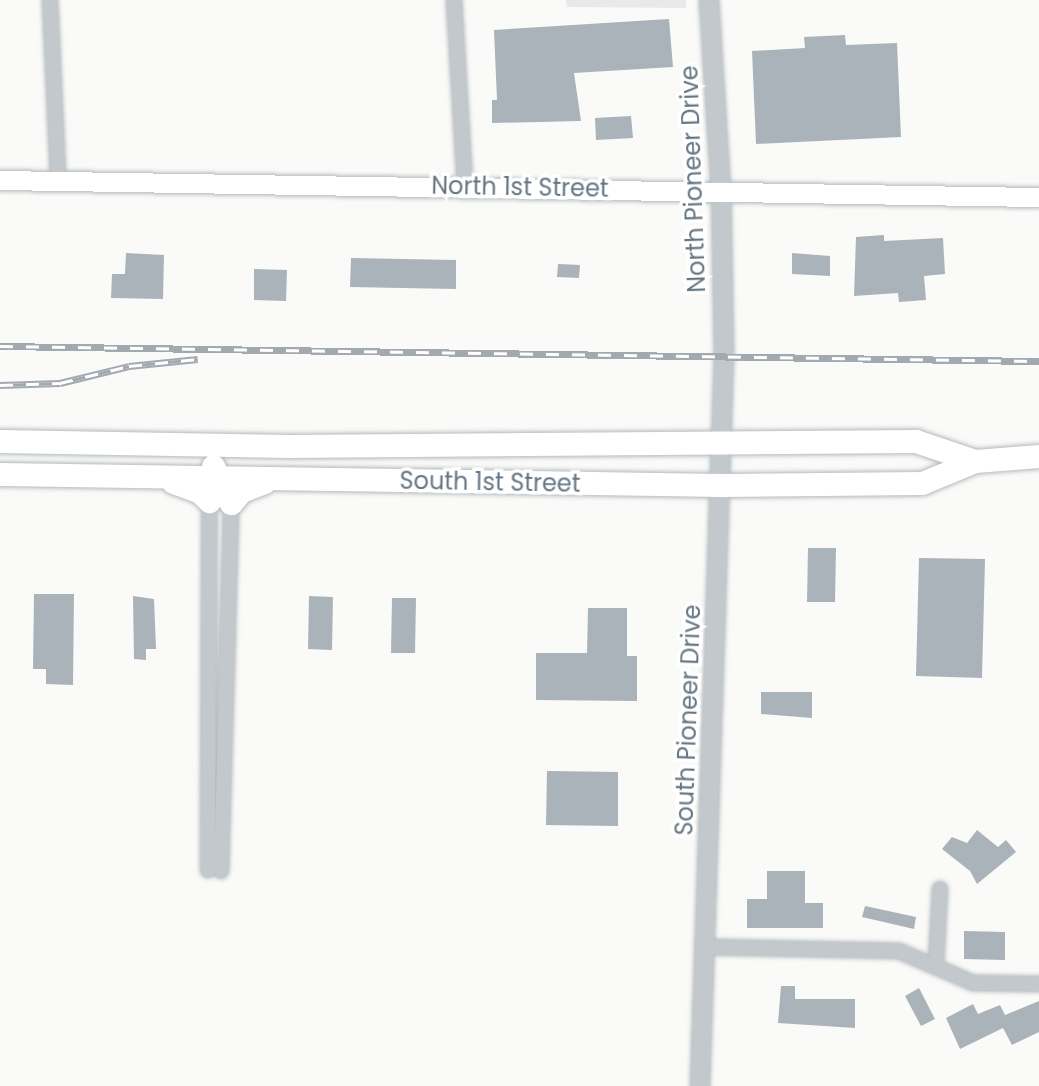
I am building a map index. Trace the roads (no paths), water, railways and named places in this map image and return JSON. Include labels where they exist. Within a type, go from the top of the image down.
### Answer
[{"type":"main road","name":"North 1st Street","points":[[0,180],[1039,197]]},
{"type":"main road","name":"South 1st Street","points":[[0,441],[257,446],[722,445],[916,441],[975,461]]},
{"type":"main road","points":[[190,445],[217,476],[220,502]]},
{"type":"main road","points":[[217,476],[236,455],[257,446]]},
{"type":"main road","name":"South 1st Street","points":[[0,474],[721,485],[922,483],[975,461],[1039,456]]},
{"type":"main road","points":[[149,476],[187,486],[220,502]]},
{"type":"main road","points":[[220,502],[277,478]]},
{"type":"street","points":[[50,0],[58,179]]},
{"type":"street","points":[[454,0],[465,187]]},
{"type":"street","name":"North Pioneer Drive","points":[[709,0],[721,191],[724,356]]},
{"type":"street","name":"South Pioneer Drive","points":[[700,1086],[707,947],[724,356]]},
{"type":"street","points":[[220,502],[215,870],[220,502]]},
{"type":"street","points":[[936,965],[940,889]]},
{"type":"street","points":[[707,947],[900,951],[936,965],[954,978],[973,982],[1039,984]]},
{"type":"railway","points":[[0,346],[1039,361]]},
{"type":"railway","points":[[0,385],[60,383],[129,366],[198,359]]}]
